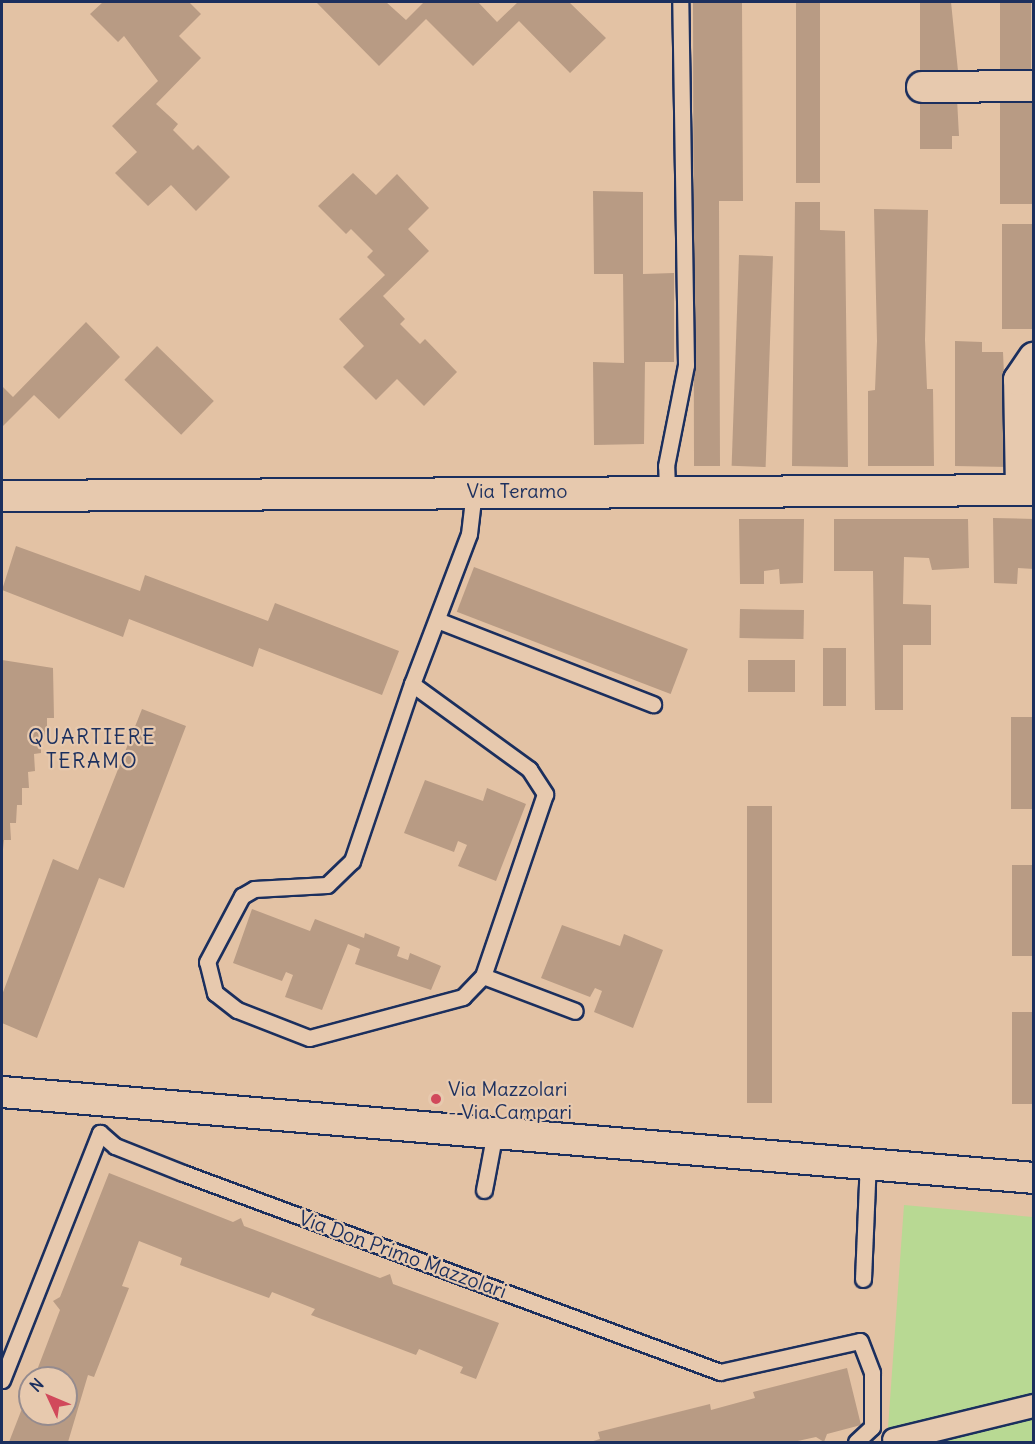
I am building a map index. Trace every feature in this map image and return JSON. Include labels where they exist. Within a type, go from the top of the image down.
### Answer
[{"type":"street","points":[[922,87],[1034,86]]},
{"type":"street","points":[[1027,490],[1019,380],[1034,358]]},
{"type":"street","name":"Via Teramo","points":[[2,496],[667,489],[1027,490]]},
{"type":"street","points":[[2,1092],[868,1162],[1034,1178]]},
{"type":"street","points":[[894,1440],[1034,1406]]},
{"type":"lane","points":[[667,489],[666,466],[686,365],[680,2]]},
{"type":"lane","points":[[412,684],[529,769],[545,794],[483,976],[463,998],[309,1038],[225,1002],[207,972],[242,896],[254,889],[327,885],[352,861],[412,684],[469,534],[474,491]]},
{"type":"lane","points":[[437,620],[653,704]]},
{"type":"lane","points":[[483,976],[574,1011]]},
{"type":"lane","points":[[484,1190],[495,1132]]},
{"type":"lane","name":"Via Don Primo Mazzolari","points":[[2,1380],[100,1133],[115,1146],[183,1173],[720,1372],[860,1341],[872,1373],[872,1427],[856,1443]]},
{"type":"lane","points":[[863,1279],[868,1162]]},
{"type":"green space","points":[[904,1205],[1033,1217],[1033,1442],[887,1442]]},
{"type":"building","points":[[103,2],[189,2],[201,14],[179,36],[201,58],[156,104],[178,124],[173,130],[193,150],[198,145],[230,177],[196,211],[171,185],[148,206],[115,173],[137,152],[112,126],[158,81],[124,36],[118,42],[90,14]]},
{"type":"building","points":[[316,2],[386,2],[406,20],[424,2],[478,2],[497,22],[518,2],[569,2],[606,38],[570,73],[519,21],[473,66],[426,19],[379,66]]},
{"type":"building","points":[[693,2],[742,2],[743,201],[719,201],[720,466],[694,466]]},
{"type":"building","points":[[796,2],[820,2],[820,183],[796,183]]},
{"type":"building","points":[[920,2],[951,2],[958,71],[920,71]]},
{"type":"building","points":[[1000,2],[1031,2],[1031,70],[1000,70]]},
{"type":"building","points":[[1000,98],[1034,98],[1034,204],[1000,204]]},
{"type":"building","points":[[920,99],[957,99],[959,136],[952,136],[952,149],[920,149]]},
{"type":"building","points":[[353,173],[376,195],[397,174],[429,208],[408,229],[429,251],[383,296],[405,319],[400,324],[420,344],[425,339],[457,372],[424,406],[397,379],[376,400],[343,367],[364,346],[339,319],[385,275],[367,257],[373,251],[351,229],[346,234],[318,206]]},
{"type":"building","points":[[593,191],[643,192],[643,274],[674,273],[674,362],[645,362],[644,444],[594,445],[593,362],[624,363],[623,274],[594,274]]},
{"type":"building","points":[[795,202],[820,202],[820,230],[845,231],[848,467],[792,466]]},
{"type":"building","points":[[874,209],[928,210],[925,340],[927,389],[933,389],[934,466],[868,466],[868,391],[875,390],[877,341]]},
{"type":"building","points":[[1002,224],[1034,224],[1034,329],[1002,329]]},
{"type":"building","points":[[739,255],[773,256],[766,467],[732,466]]},
{"type":"building","points":[[86,322],[120,357],[59,419],[34,395],[2,427],[2,386],[13,397]]},
{"type":"building","points":[[955,341],[982,342],[982,352],[1003,352],[1008,467],[955,466]]},
{"type":"building","points":[[157,346],[214,401],[181,435],[124,380]]},
{"type":"building","points":[[993,518],[1034,519],[1034,569],[1018,568],[1017,584],[994,583]]},
{"type":"building","points":[[739,519],[804,519],[803,583],[780,584],[779,569],[764,571],[764,584],[740,584]]},
{"type":"building","points":[[834,519],[968,519],[969,568],[932,570],[929,558],[904,557],[903,604],[931,605],[931,645],[903,645],[903,710],[875,710],[873,571],[834,571]]},
{"type":"building","points":[[16,546],[140,591],[145,575],[268,621],[275,603],[399,651],[382,695],[259,648],[253,667],[129,619],[123,637],[2,590]]},
{"type":"building","points":[[474,567],[688,649],[671,694],[457,612]]},
{"type":"building","points":[[740,609],[804,610],[803,639],[739,638]]},
{"type":"building","points":[[823,648],[846,648],[846,706],[823,706]]},
{"type":"building","points":[[2,660],[53,668],[54,718],[47,718],[47,736],[41,737],[41,753],[34,754],[35,771],[28,772],[29,788],[22,788],[22,805],[17,805],[16,823],[10,823],[11,840],[4,840],[2,859]]},
{"type":"building","points":[[748,660],[795,660],[795,692],[748,692]]},
{"type":"building","points":[[142,709],[186,726],[124,888],[99,878],[37,1038],[2,1023],[2,995],[53,859],[78,870]]},
{"type":"building","points":[[1011,717],[1034,717],[1034,809],[1011,809]]},
{"type":"building","points":[[425,780],[483,801],[487,788],[526,804],[496,881],[458,866],[467,845],[458,841],[454,852],[404,833]]},
{"type":"building","points":[[747,806],[772,806],[772,1103],[747,1103]]},
{"type":"building","points":[[1012,865],[1034,865],[1034,956],[1012,956]]},
{"type":"building","points":[[252,909],[310,931],[315,919],[364,938],[365,933],[400,947],[397,956],[408,960],[410,953],[441,966],[431,990],[355,964],[360,949],[348,944],[322,1010],[285,997],[293,975],[286,972],[282,981],[233,963]]},
{"type":"building","points":[[562,925],[620,946],[624,934],[663,950],[633,1028],[594,1012],[602,991],[595,988],[590,997],[541,978]]},
{"type":"building","points":[[1012,1012],[1034,1012],[1034,1104],[1012,1104]]},
{"type":"building","points":[[109,1173],[233,1222],[241,1218],[244,1226],[380,1278],[390,1274],[393,1284],[499,1323],[476,1379],[460,1373],[463,1367],[419,1349],[416,1355],[311,1315],[315,1309],[272,1292],[269,1298],[180,1265],[182,1258],[139,1241],[122,1286],[129,1288],[94,1377],[88,1375],[78,1408],[78,1366],[39,1366],[60,1310],[53,1301],[60,1297]]},
{"type":"building","points":[[847,1368],[861,1425],[827,1434],[824,1442],[816,1437],[793,1442],[590,1442],[600,1439],[598,1432],[710,1404],[711,1410],[755,1398],[753,1392]]},
{"type":"building","points":[[18,1419],[18,1426],[73,1426],[68,1442],[9,1442]]},
{"type":"place","name":"Via Mazzolari - Via Campari","points":[[436,1099]]},
{"type":"district","name":"QUARTIERE TERAMO","points":[[92,749]]}]
